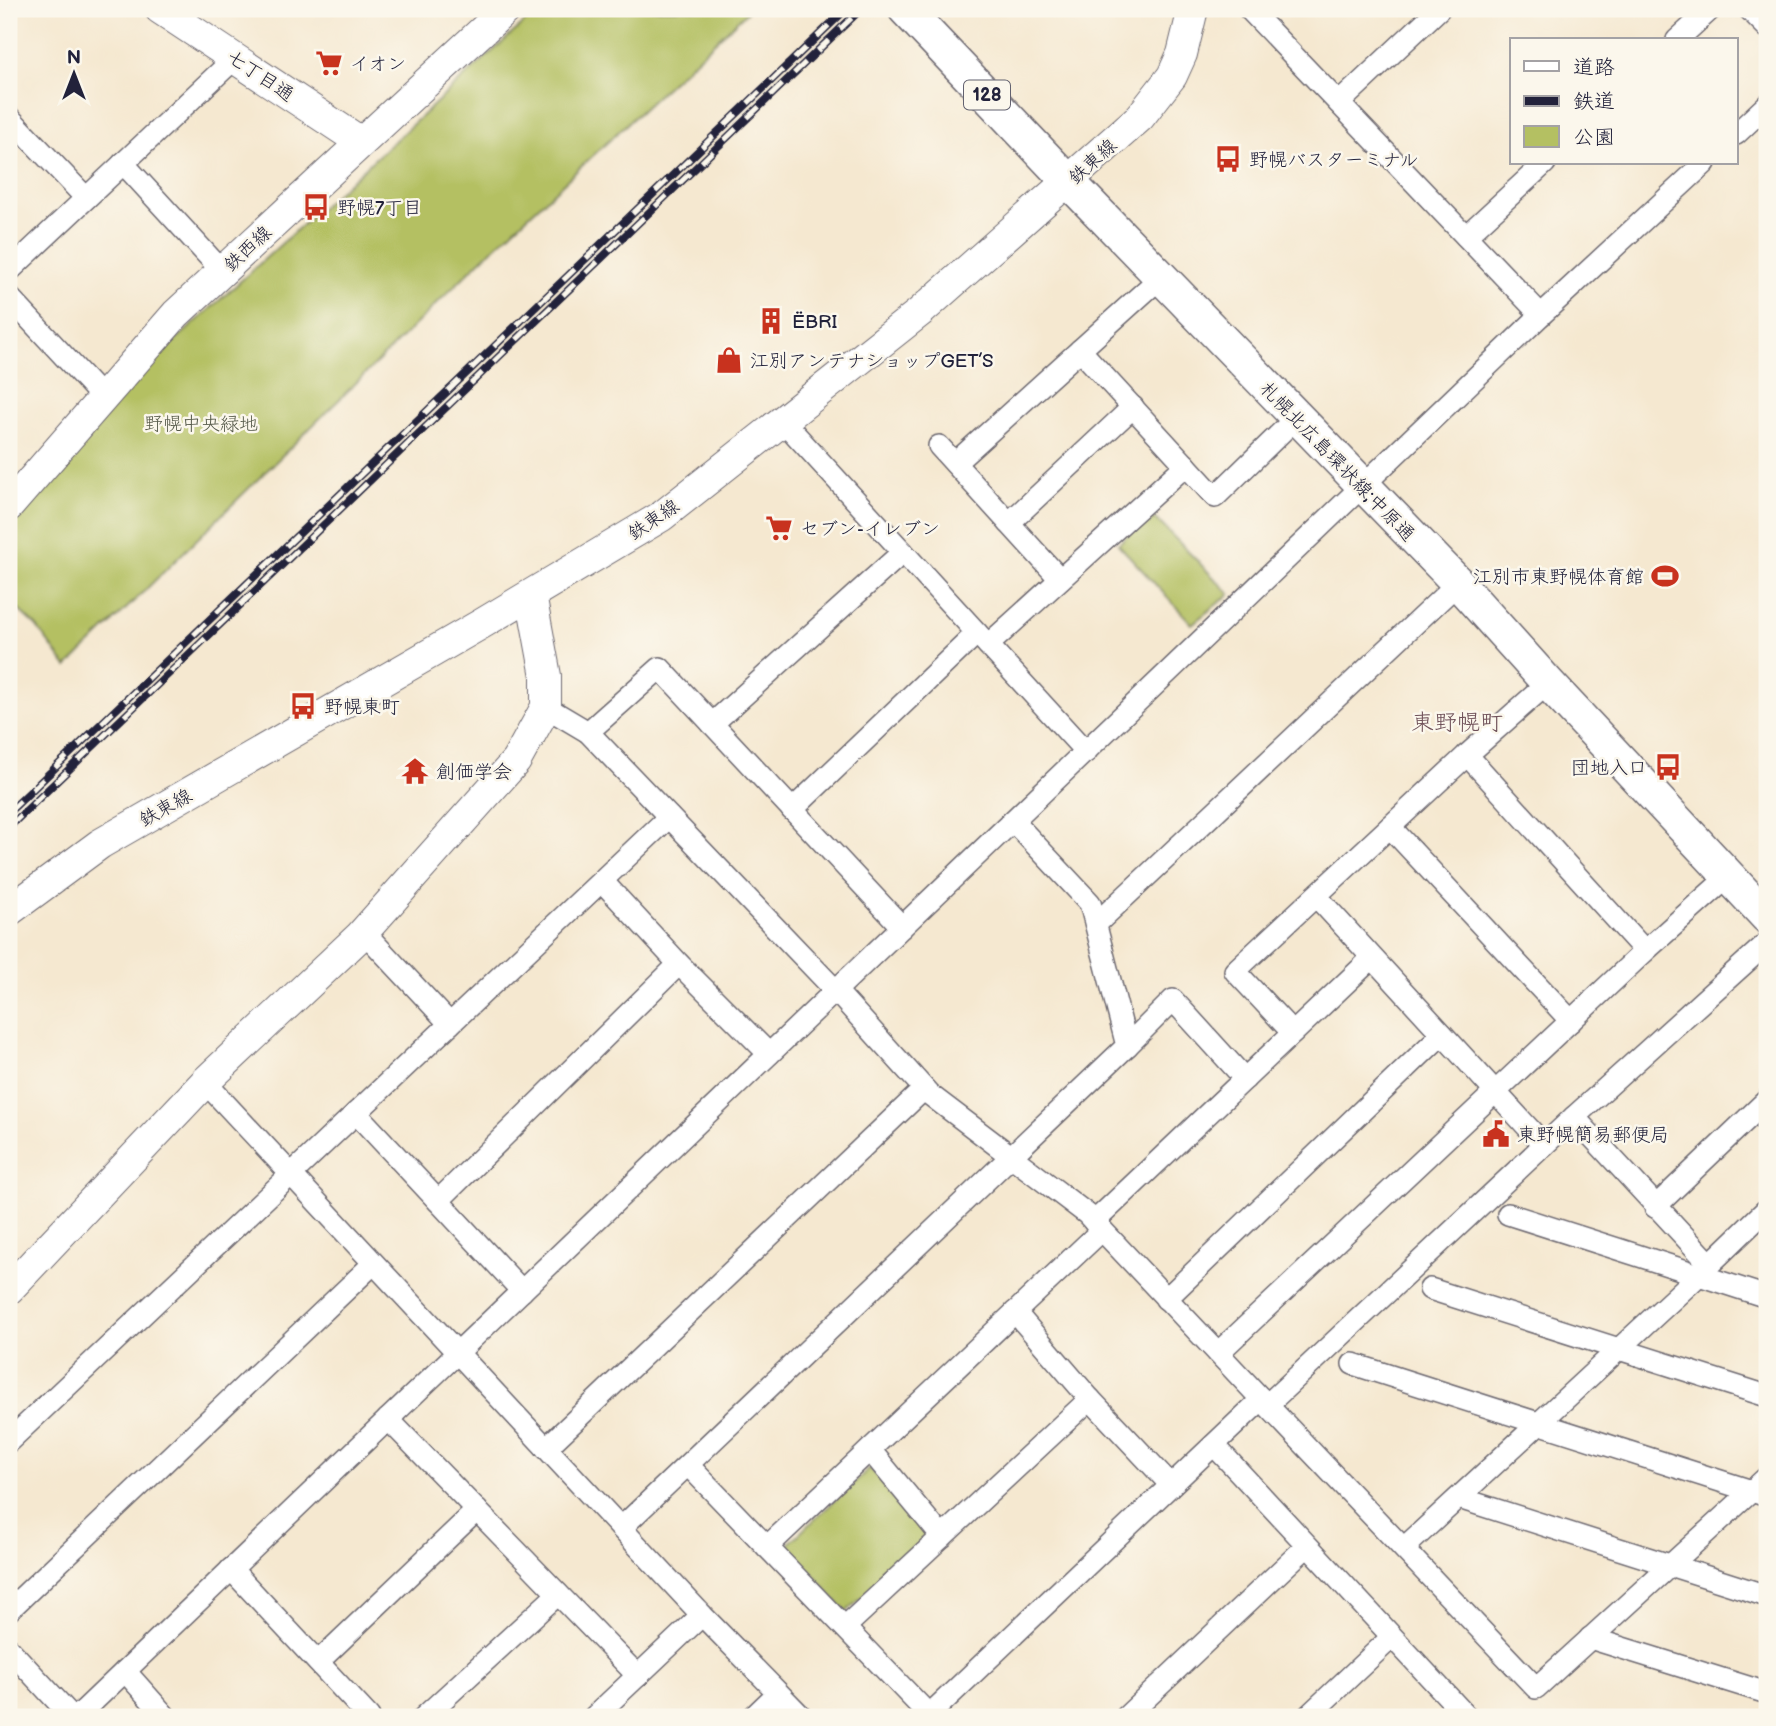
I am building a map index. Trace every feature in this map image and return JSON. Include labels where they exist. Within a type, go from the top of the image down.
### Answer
[{"type":"main road","name":"札幌北広島環状線;中原通","points":[[905,9],[1296,418],[1458,583],[1767,917]]},
{"type":"street","name":"七丁目通","points":[[160,9],[361,142]]},
{"type":"street","name":"鉄西線","points":[[9,506],[176,314],[506,9]]},
{"type":"street","name":"鉄東線","points":[[9,911],[100,844],[240,765],[662,516],[920,312],[1140,117],[1172,76],[1182,54],[1193,9]]},
{"type":"street","points":[[1249,9],[1541,315]]},
{"type":"street","points":[[1339,103],[1439,9]]},
{"type":"street","points":[[1679,38],[1712,9]]},
{"type":"street","points":[[1749,9],[1767,27]]},
{"type":"street","points":[[9,271],[234,58]]},
{"type":"street","points":[[1738,132],[1767,105]]},
{"type":"street","points":[[9,117],[86,198]]},
{"type":"street","points":[[123,163],[222,271]]},
{"type":"street","points":[[1466,236],[1544,164]]},
{"type":"street","points":[[9,1648],[74,1717],[1541,315],[1704,164]]},
{"type":"street","points":[[955,463],[1161,277]]},
{"type":"street","points":[[9,298],[103,398]]},
{"type":"street","points":[[1080,350],[1215,497],[1296,418]]},
{"type":"street","points":[[1009,523],[1133,407]]},
{"type":"street","points":[[783,421],[1086,752]]},
{"type":"street","points":[[939,446],[1060,579]]},
{"type":"street","points":[[792,810],[983,639],[1060,579],[1186,465]]},
{"type":"street","points":[[712,724],[903,552]]},
{"type":"street","points":[[1096,924],[1458,583]]},
{"type":"street","points":[[13,1274],[205,1082],[363,932],[516,761],[546,707],[546,676],[531,595]]},
{"type":"street","points":[[587,732],[660,668],[902,927]]},
{"type":"street","points":[[1293,1033],[1236,971],[1548,682]]},
{"type":"street","points":[[546,707],[587,732],[836,990],[924,1088],[1098,1226],[1536,1688],[1670,1566],[1759,1494],[1767,1477]]},
{"type":"street","points":[[1467,755],[1645,951]]},
{"type":"street","points":[[9,1441],[669,817]]},
{"type":"street","points":[[1013,821],[1090,903],[1127,1046]]},
{"type":"street","points":[[1390,827],[1571,1021]]},
{"type":"street","points":[[1218,1353],[1645,951],[1730,875]]},
{"type":"street","points":[[602,881],[679,964],[769,1054]]},
{"type":"street","points":[[1316,896],[1544,1145]]},
{"type":"street","points":[[363,932],[450,1024]]},
{"type":"street","points":[[688,1465],[928,1716],[1213,1445],[1265,1402],[1767,943]]},
{"type":"street","points":[[767,1547],[1015,1312],[1245,1079],[1371,959]]},
{"type":"street","points":[[438,1201],[679,964]]},
{"type":"street","points":[[621,1528],[1012,1157],[1172,1000],[1245,1079]]},
{"type":"street","points":[[1166,1299],[1442,1034]]},
{"type":"street","points":[[205,1082],[702,1615],[802,1717]]},
{"type":"street","points":[[546,1448],[924,1088]]},
{"type":"street","points":[[1655,1207],[1767,1100]]},
{"type":"street","points":[[356,1113],[522,1291]]},
{"type":"street","points":[[1574,1117],[1655,1207],[1704,1269]]},
{"type":"street","points":[[1404,1548],[1767,1209]]},
{"type":"street","points":[[1508,1214],[1704,1269],[1767,1297]]},
{"type":"street","points":[[9,1610],[373,1264]]},
{"type":"street","points":[[1430,1289],[1767,1396]]},
{"type":"street","points":[[1015,1312],[1090,1399],[1171,1485]]},
{"type":"street","points":[[1353,1364],[1759,1494]]},
{"type":"street","points":[[845,1627],[1090,1399]]},
{"type":"street","points":[[388,1419],[638,1676]]},
{"type":"street","points":[[1213,1445],[1467,1717]]},
{"type":"street","points":[[870,1450],[942,1537]]},
{"type":"street","points":[[1459,1498],[1767,1597]]},
{"type":"street","points":[[318,1662],[477,1510]]},
{"type":"street","points":[[1126,1717],[1307,1546]]},
{"type":"street","points":[[231,1569],[369,1717]]},
{"type":"street","points":[[424,1717],[558,1594]]},
{"type":"street","points":[[594,1717],[702,1615]]},
{"type":"street","points":[[1307,1717],[1392,1637]]},
{"type":"street","points":[[1590,1638],[1767,1693]]},
{"type":"street","points":[[125,1671],[166,1717]]},
{"type":"street","points":[[753,1717],[778,1693]]},
{"type":"green space","name":"野幌中央緑地","points":[[539,9],[750,9],[478,263],[67,667],[36,626],[9,601],[9,526],[144,369]]},
{"type":"green space","points":[[1150,513],[1230,594],[1192,624],[1118,544]]},
{"type":"green space","points":[[870,1468],[932,1536],[846,1612],[787,1545]]},
{"type":"railway","points":[[9,812],[846,9]]},
{"type":"railway","points":[[9,827],[861,9]]},
{"type":"place","name":"イオン","points":[[329,63]]},
{"type":"place","name":"野幌バスターミナル","points":[[1228,159]]},
{"type":"place","name":"野幌7丁目","points":[[316,207]]},
{"type":"place","name":"ËBRI","points":[[771,321]]},
{"type":"place","name":"江別アンテナショップGET’S","points":[[729,360]]},
{"type":"place","name":"セブン-イレブン","points":[[779,528]]},
{"type":"place","name":"江別市東野幌体育館","points":[[1665,576]]},
{"type":"place","name":"野幌東町","points":[[303,706]]},
{"type":"place","name":"団地入口","points":[[1668,767]]},
{"type":"place","name":"創価学会","points":[[415,771]]},
{"type":"place","name":"東野幌簡易郵便局","points":[[1496,1134]]},
{"type":"district","name":"東野幌町","points":[[1457,722]]}]
